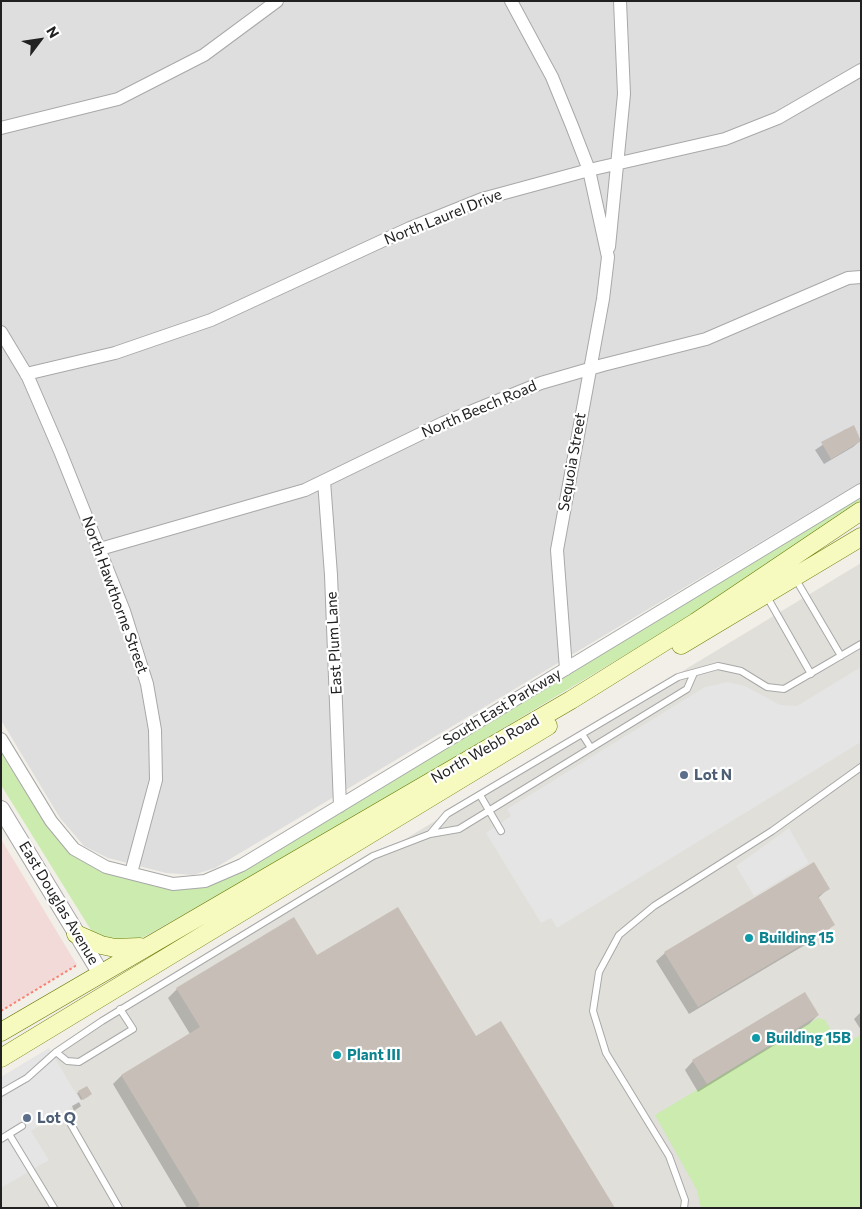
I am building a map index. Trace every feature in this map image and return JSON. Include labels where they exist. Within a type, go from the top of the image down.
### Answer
[{"type":"main road","name":"North Webb Road","points":[[790,570],[861,511]]},
{"type":"main road","name":"North Webb Road","points":[[1,1058],[130,980],[790,570],[861,537]]},
{"type":"main road","name":"North Webb Road","points":[[1,1032],[100,972],[761,588]]},
{"type":"main road","points":[[76,934],[101,946],[114,948],[145,946]]},
{"type":"main road","points":[[82,1009],[99,981],[100,972],[119,981],[130,980]]},
{"type":"street","points":[[1,128],[118,100],[204,54],[277,1]]},
{"type":"street","name":"Sequoia Street","points":[[511,1],[552,77],[589,170],[608,257]]},
{"type":"street","name":"Sequoia Street","points":[[566,669],[557,550],[603,299],[608,257],[624,94],[620,1]]},
{"type":"street","name":"North Laurel Drive","points":[[26,374],[115,353],[211,320],[410,228],[482,198],[589,170],[725,139],[778,118],[861,70]]},
{"type":"street","name":"North Beech Road","points":[[100,549],[218,517],[305,490],[443,423],[541,383],[706,340],[848,278],[861,277]]},
{"type":"street","name":"North Hawthorne Street","points":[[1,332],[26,374],[100,549],[124,611],[147,684],[154,730],[156,780],[131,873]]},
{"type":"street","name":"East Plum Lane","points":[[324,481],[331,584],[340,806]]},
{"type":"street","name":"South East Parkway","points":[[1,739],[51,821],[74,849],[106,867],[173,884],[205,881],[242,865],[861,490]]},
{"type":"street","name":"East Douglas Avenue","points":[[1,809],[100,972]]},
{"type":"lane","points":[[790,570],[841,656]]},
{"type":"lane","points":[[761,588],[811,674]]},
{"type":"lane","points":[[430,834],[448,814],[678,677],[718,666],[740,671],[767,687],[784,689],[861,644]]},
{"type":"lane","points":[[1,1094],[28,1078],[56,1052],[120,1009],[373,856],[430,834],[459,829],[687,689],[694,672]]},
{"type":"lane","points":[[582,734],[591,748]]},
{"type":"lane","points":[[684,1208],[685,1200],[669,1156],[606,1054],[593,1011],[599,972],[619,934],[654,906],[772,831],[861,767]]},
{"type":"lane","points":[[480,795],[501,831]]},
{"type":"lane","points":[[56,1052],[67,1061],[79,1062],[133,1029],[120,1009]]},
{"type":"lane","points":[[69,1120],[119,1208]]},
{"type":"lane","points":[[1,1139],[22,1126]]},
{"type":"lane","points":[[9,1134],[54,1208]]},
{"type":"path","points":[[1,1011],[77,965]]},
{"type":"shaded area","points":[[1,1],[861,1],[861,482],[215,868],[193,875],[166,873],[108,858],[84,846],[60,818],[1,720]]},
{"type":"shaded area","points":[[861,563],[861,1208],[1,1208],[1,1084]]},
{"type":"shaded area","name":"Lot N","points":[[861,667],[861,742],[557,928],[551,918],[541,923],[486,833],[511,816],[507,809],[705,687],[728,682],[745,686],[780,705],[797,706]]},
{"type":"shaded area","points":[[789,828],[809,863],[754,896],[736,866]]},
{"type":"shaded area","points":[[1,839],[77,965],[1,1011]]},
{"type":"shaded area","name":"Lot Q","points":[[49,1048],[81,1102],[31,1131],[49,1160],[1,1188],[1,1077]]},
{"type":"green space","points":[[861,492],[861,503],[700,610],[335,829],[142,938],[126,944],[94,935],[1,785],[1,749],[37,808],[106,872],[210,885],[251,866]]},
{"type":"green space","points":[[818,1018],[825,1020],[840,1046],[861,1035],[861,1208],[701,1208],[697,1190],[655,1115]]},
{"type":"building","points":[[854,425],[861,441],[831,459],[821,442]]},
{"type":"building","name":"Building 15","points":[[814,862],[830,889],[818,896],[835,925],[698,1007],[664,952]]},
{"type":"building","name":"Plant III","points":[[398,907],[476,1036],[501,1021],[615,1208],[196,1208],[200,1205],[121,1075],[200,1027],[176,988],[294,917],[317,955]]},
{"type":"building","name":"Building 15B","points":[[805,992],[819,1015],[707,1084],[692,1060]]},
{"type":"building","points":[[87,1086],[92,1094],[83,1100],[78,1091]]},
{"type":"place","name":"Lot N","points":[[684,775]]},
{"type":"place","name":"Building 15","points":[[749,938]]},
{"type":"place","name":"Building 15B","points":[[756,1038]]},
{"type":"place","name":"Plant III","points":[[337,1055]]},
{"type":"place","name":"Lot Q","points":[[27,1118]]}]
